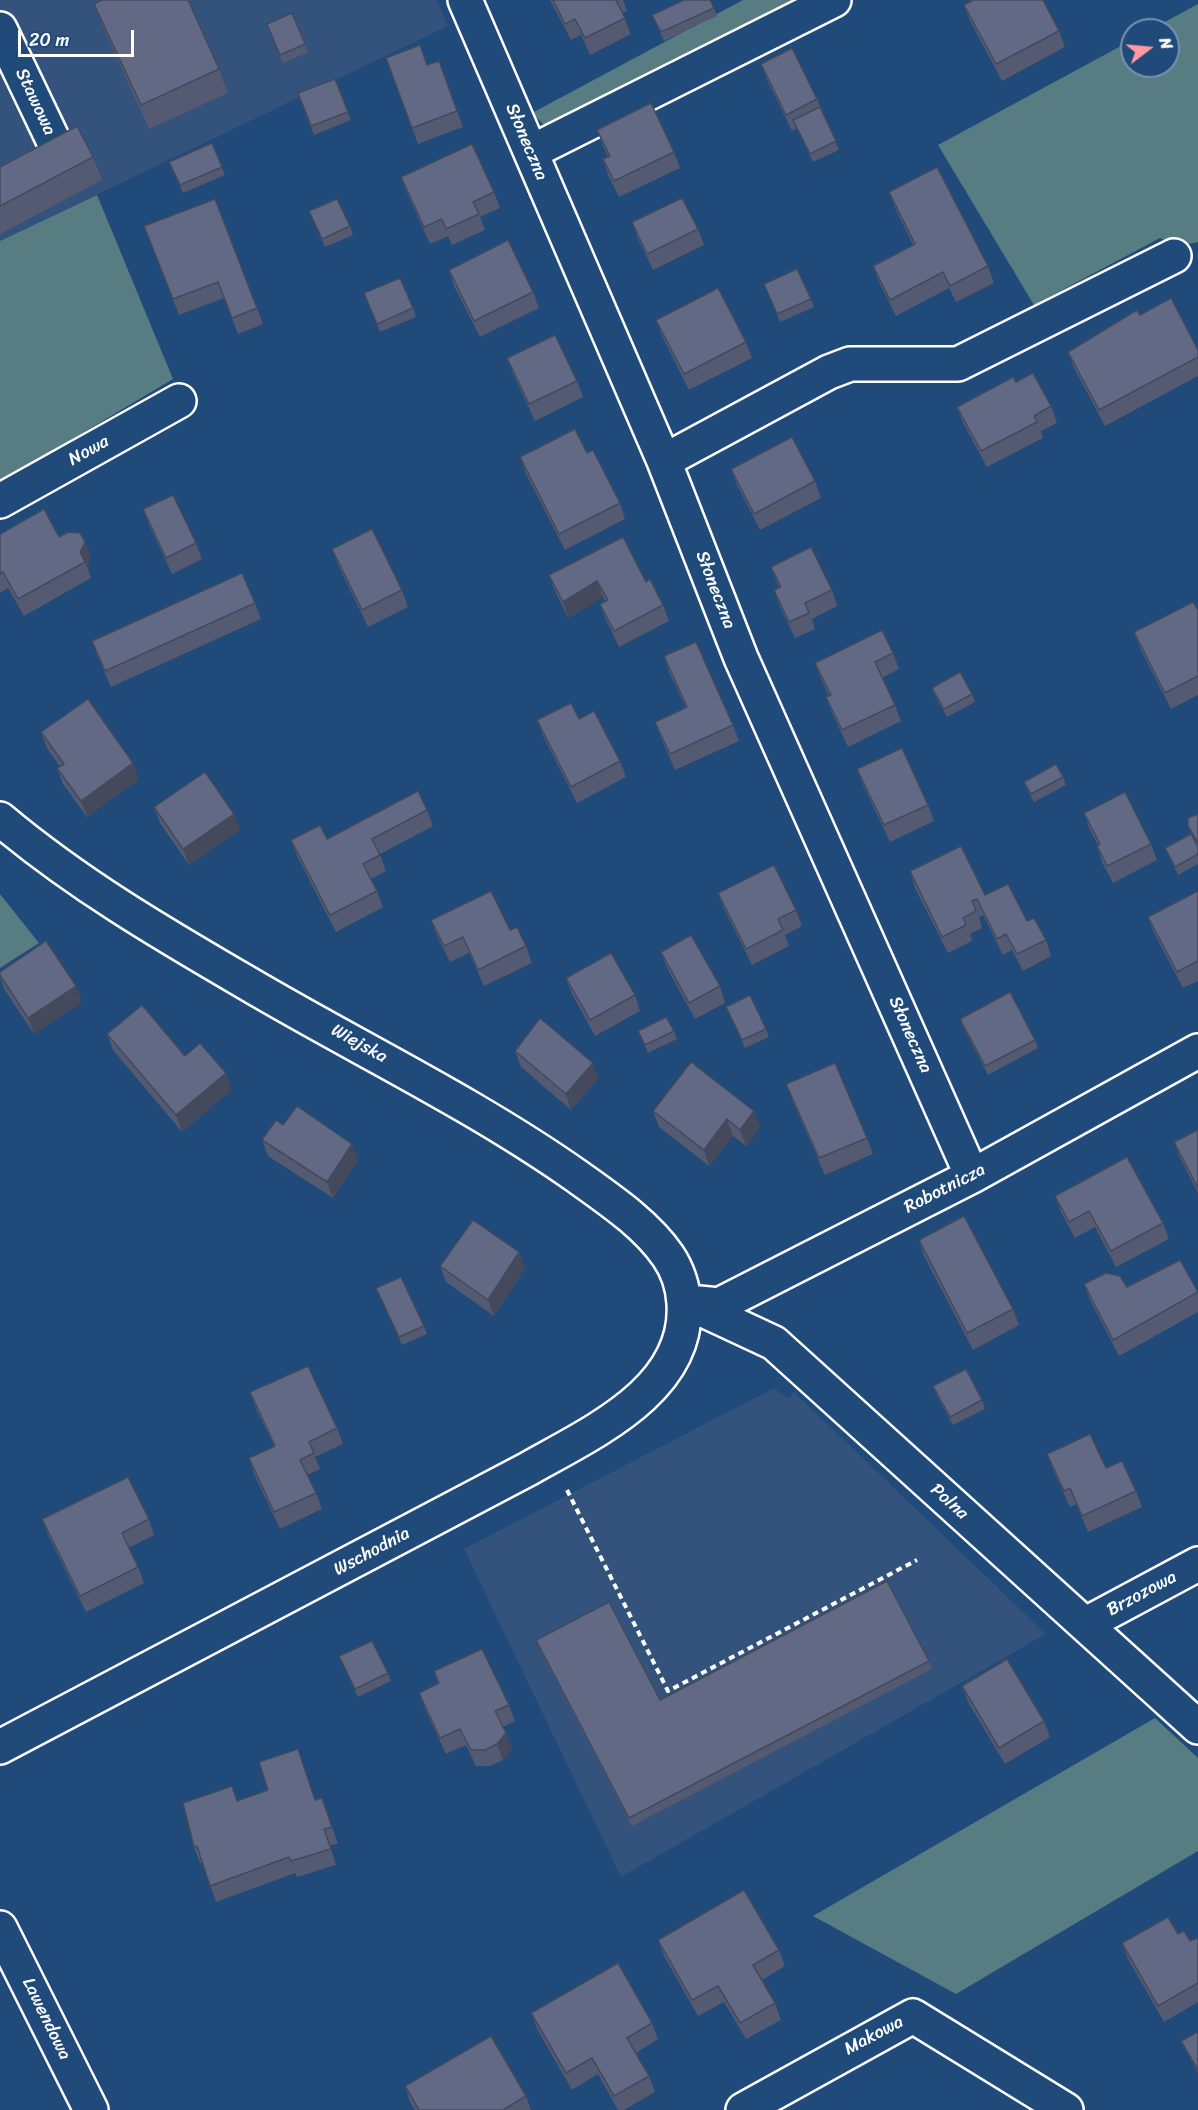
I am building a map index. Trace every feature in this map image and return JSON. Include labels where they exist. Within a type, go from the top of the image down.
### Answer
[{"type":"street","name":"Słoneczna","points":[[465,0],[664,461],[741,658],[972,1176]]},
{"type":"street","points":[[531,152],[834,0]]},
{"type":"street","name":"Stawowa","points":[[0,29],[54,144]]},
{"type":"street","points":[[664,461],[829,372],[850,364],[958,364],[1174,256]]},
{"type":"street","name":"Nowa","points":[[0,501],[178,401]]},
{"type":"street","name":"Wiejska","points":[[0,819],[84,885],[249,984],[508,1130],[571,1172],[650,1235],[670,1258],[684,1301]]},
{"type":"street","name":"Robotnicza","points":[[684,1301],[719,1305],[972,1176],[1198,1051]]},
{"type":"street","name":"Polna","points":[[684,1301],[774,1342],[1198,1727]]},
{"type":"street","name":"Wschodnia","points":[[0,1747],[528,1469],[610,1421],[647,1391],[670,1362],[680,1338],[684,1301]]},
{"type":"street","name":"Brzozowa","points":[[1086,1624],[1198,1564]]},
{"type":"street","name":"Lawendowa","points":[[0,1928],[91,2110]]},
{"type":"street","name":"Makowa","points":[[742,2110],[913,2016],[1066,2110]]},
{"type":"path","points":[[562,1481],[668,1691],[917,1560]]},
{"type":"shaded area","points":[[0,0],[437,0],[448,26],[0,241]]},
{"type":"shaded area","points":[[774,1388],[788,1399],[794,1392],[1046,1634],[621,1877],[464,1549]]},
{"type":"green space","points":[[743,0],[805,0],[549,130],[532,113]]},
{"type":"green space","points":[[1198,4],[1198,242],[1179,246],[1160,238],[1034,305],[938,145],[1120,46],[1120,78],[1180,78],[1180,18],[1172,18]]},
{"type":"green space","points":[[97,195],[173,379],[0,482],[0,241]]},
{"type":"green space","points":[[0,894],[39,943],[0,968]]},
{"type":"green space","points":[[1155,1718],[1198,1758],[1198,1851],[956,1994],[813,1916]]},
{"type":"building","points":[[102,0],[188,0],[219,69],[141,105],[94,4]]},
{"type":"building","points":[[553,0],[616,0],[625,18],[585,38],[575,19],[565,24]]},
{"type":"building","points":[[684,0],[710,0],[714,8],[661,32],[652,15]]},
{"type":"building","points":[[971,0],[1043,0],[1059,31],[996,64],[964,5]]},
{"type":"building","points":[[292,13],[305,44],[280,55],[267,24]]},
{"type":"building","points":[[420,45],[427,65],[439,61],[457,111],[412,128],[386,58]]},
{"type":"building","points":[[792,48],[817,99],[786,115],[761,64]]},
{"type":"building","points":[[335,79],[348,112],[311,126],[298,93]]},
{"type":"building","points":[[651,103],[674,152],[614,181],[603,159],[610,156],[597,130]]},
{"type":"building","points":[[820,107],[836,141],[810,154],[793,120]]},
{"type":"building","points":[[77,126],[93,157],[0,206],[0,167]]},
{"type":"building","points":[[212,143],[222,167],[180,185],[169,162]]},
{"type":"building","points":[[472,144],[494,192],[473,202],[479,214],[446,229],[442,219],[424,227],[401,177]]},
{"type":"building","points":[[937,167],[988,266],[950,286],[943,272],[890,300],[873,266],[915,244],[889,192]]},
{"type":"building","points":[[682,198],[698,229],[647,254],[632,222]]},
{"type":"building","points":[[215,199],[257,308],[232,318],[218,282],[173,299],[144,226]]},
{"type":"building","points":[[337,199],[350,226],[322,239],[309,211]]},
{"type":"building","points":[[508,240],[533,292],[474,321],[449,270]]},
{"type":"building","points":[[797,269],[811,299],[777,314],[764,284]]},
{"type":"building","points":[[400,278],[413,308],[377,324],[364,293]]},
{"type":"building","points":[[718,288],[746,342],[684,374],[656,320]]},
{"type":"building","points":[[1171,298],[1198,350],[1198,357],[1099,410],[1068,352],[1137,310],[1140,315]]},
{"type":"building","points":[[555,335],[577,381],[529,404],[507,358]]},
{"type":"building","points":[[1033,373],[1051,406],[1034,416],[1037,422],[981,451],[957,407],[1013,377],[1016,382]]},
{"type":"building","points":[[575,429],[587,453],[593,450],[620,503],[559,534],[520,457]]},
{"type":"building","points":[[792,437],[815,481],[754,514],[731,469]]},
{"type":"building","points":[[173,495],[196,543],[166,558],[143,509]]},
{"type":"building","points":[[44,509],[59,537],[68,532],[80,533],[85,542],[80,552],[85,562],[18,599],[3,572],[0,574],[0,534]]},
{"type":"building","points":[[372,529],[402,590],[362,610],[332,549]]},
{"type":"building","points":[[623,537],[646,582],[650,579],[663,605],[614,631],[600,604],[608,600],[597,581],[563,602],[549,575]]},
{"type":"building","points":[[811,547],[832,590],[805,603],[809,613],[789,622],[774,590],[781,587],[771,567]]},
{"type":"building","points":[[242,573],[255,603],[105,671],[92,641]]},
{"type":"building","points":[[1193,602],[1198,610],[1198,676],[1165,693],[1134,632]]},
{"type":"building","points":[[882,630],[893,653],[875,662],[895,705],[842,730],[826,697],[831,695],[815,663]]},
{"type":"building","points":[[696,642],[733,725],[670,754],[655,722],[687,707],[664,656]]},
{"type":"building","points":[[960,672],[972,694],[944,709],[932,688]]},
{"type":"building","points":[[88,699],[133,763],[81,801],[57,768],[64,764],[41,732]]},
{"type":"building","points":[[571,703],[579,719],[594,711],[620,761],[571,787],[537,720]]},
{"type":"building","points":[[902,748],[928,805],[884,825],[857,769]]},
{"type":"building","points":[[1056,764],[1063,777],[1031,794],[1024,782]]},
{"type":"building","points":[[205,772],[234,814],[183,849],[154,807]]},
{"type":"building","points":[[418,791],[427,810],[372,839],[380,855],[363,864],[377,891],[330,915],[291,840],[320,825],[327,839]]},
{"type":"building","points":[[1125,792],[1151,844],[1107,866],[1097,846],[1100,844],[1084,813]]},
{"type":"building","points":[[1198,814],[1198,843],[1188,826],[1188,818]]},
{"type":"building","points":[[1191,834],[1198,847],[1198,854],[1175,867],[1165,848]]},
{"type":"building","points":[[961,846],[985,895],[1008,884],[1027,921],[1034,918],[1046,940],[1017,954],[1006,934],[997,939],[977,899],[972,901],[976,911],[963,918],[966,925],[942,937],[910,871]]},
{"type":"building","points":[[774,865],[796,910],[778,919],[783,930],[746,949],[718,893]]},
{"type":"building","points":[[491,891],[510,930],[517,927],[526,946],[478,970],[463,937],[444,946],[431,920]]},
{"type":"building","points":[[1198,891],[1198,961],[1177,972],[1148,917]]},
{"type":"building","points":[[691,935],[720,986],[689,1003],[661,952]]},
{"type":"building","points":[[46,941],[76,986],[28,1018],[0,972]]},
{"type":"building","points":[[611,953],[635,995],[590,1020],[566,978]]},
{"type":"building","points":[[1010,992],[1035,1040],[985,1066],[960,1019]]},
{"type":"building","points":[[750,995],[766,1029],[742,1040],[726,1007]]},
{"type":"building","points":[[142,1005],[185,1056],[200,1043],[226,1073],[176,1115],[107,1034]]},
{"type":"building","points":[[666,1017],[674,1031],[645,1045],[638,1031]]},
{"type":"building","points":[[540,1018],[593,1063],[566,1094],[515,1051]]},
{"type":"building","points":[[691,1062],[754,1111],[740,1130],[727,1119],[704,1150],[653,1111]]},
{"type":"building","points":[[835,1063],[867,1138],[819,1158],[786,1084]]},
{"type":"building","points":[[297,1106],[352,1144],[327,1182],[262,1140],[276,1120],[283,1125]]},
{"type":"building","points":[[1198,1130],[1198,1188],[1174,1142]]},
{"type":"building","points":[[1127,1157],[1163,1223],[1111,1251],[1089,1211],[1069,1222],[1055,1196]]},
{"type":"building","points":[[964,1216],[1013,1309],[967,1333],[919,1240]]},
{"type":"building","points":[[473,1220],[519,1252],[488,1300],[440,1266]]},
{"type":"building","points":[[1180,1260],[1198,1292],[1113,1340],[1084,1284],[1106,1273],[1120,1276],[1127,1287]]},
{"type":"building","points":[[401,1277],[424,1326],[399,1337],[376,1288]]},
{"type":"building","points":[[308,1366],[337,1428],[309,1442],[314,1453],[300,1460],[316,1493],[274,1512],[249,1458],[275,1446],[250,1392]]},
{"type":"building","points":[[966,1369],[982,1400],[950,1417],[933,1386]]},
{"type":"building","points":[[1090,1434],[1106,1468],[1122,1461],[1136,1491],[1082,1516],[1070,1488],[1064,1491],[1047,1454]]},
{"type":"building","points":[[128,1477],[149,1519],[122,1533],[138,1567],[80,1596],[42,1519]]},
{"type":"building","points":[[887,1581],[929,1661],[629,1818],[536,1640],[609,1602],[660,1700]]},
{"type":"building","points":[[372,1641],[388,1673],[355,1689],[339,1656]]},
{"type":"building","points":[[482,1649],[509,1705],[495,1711],[506,1733],[497,1744],[485,1750],[471,1750],[460,1729],[440,1738],[419,1693],[439,1683],[434,1671]]},
{"type":"building","points":[[1007,1659],[1044,1721],[999,1748],[962,1686]]},
{"type":"building","points":[[298,1749],[315,1800],[322,1798],[332,1827],[324,1829],[331,1849],[291,1861],[289,1857],[210,1886],[197,1846],[194,1847],[183,1803],[232,1786],[237,1801],[268,1790],[259,1762]]},
{"type":"building","points":[[744,1890],[779,1950],[753,1965],[775,2003],[740,2023],[718,1986],[692,2000],[658,1940]]},
{"type":"building","points":[[1168,1917],[1178,1934],[1184,1931],[1190,1941],[1197,1938],[1198,1940],[1198,1983],[1158,2006],[1122,1943]]},
{"type":"building","points":[[618,1963],[652,2023],[627,2038],[649,2076],[614,2096],[592,2058],[566,2073],[531,2013]]},
{"type":"building","points":[[1198,2032],[1198,2070],[1181,2041]]},
{"type":"building","points":[[491,2036],[526,2096],[503,2110],[419,2110],[405,2086]]}]
